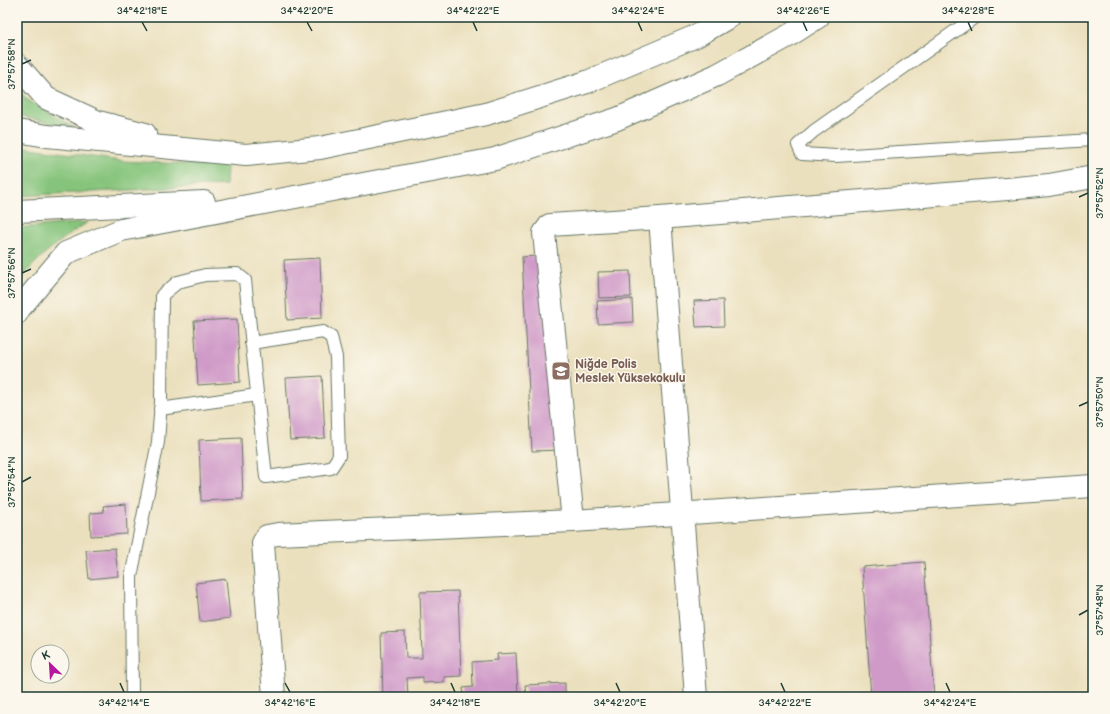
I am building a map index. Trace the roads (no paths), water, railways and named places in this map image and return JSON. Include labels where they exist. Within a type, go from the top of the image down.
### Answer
[{"type":"main road","points":[[17,131],[47,136],[246,155],[320,148],[486,114],[587,82],[696,36],[729,17]]},
{"type":"main road","points":[[17,313],[66,253],[121,230],[494,159],[617,119],[717,75],[790,35],[818,17]]},
{"type":"main road","points":[[17,66],[46,98],[98,122],[142,134],[263,141],[339,136],[486,114]]},
{"type":"main road","points":[[573,521],[544,233],[550,225],[660,218],[1042,186],[1093,177]]},
{"type":"main road","points":[[17,211],[299,197]]},
{"type":"main road","points":[[660,218],[696,697]]},
{"type":"main road","points":[[274,697],[263,543],[268,536],[278,534],[573,521],[1093,486]]},
{"type":"lane","points":[[975,17],[814,131],[798,145],[802,154],[836,156],[1093,140]]},
{"type":"lane","points":[[132,697],[131,577],[158,442],[162,295],[178,282],[205,275],[237,274],[244,280],[251,343],[257,395],[266,477],[331,468],[339,456],[336,358],[331,337],[323,332],[251,343]]},
{"type":"lane","points":[[160,409],[257,395]]},
{"type":"place","name":"Niğde Polis Meslek Yüksekokulu","points":[[561,371]]}]
